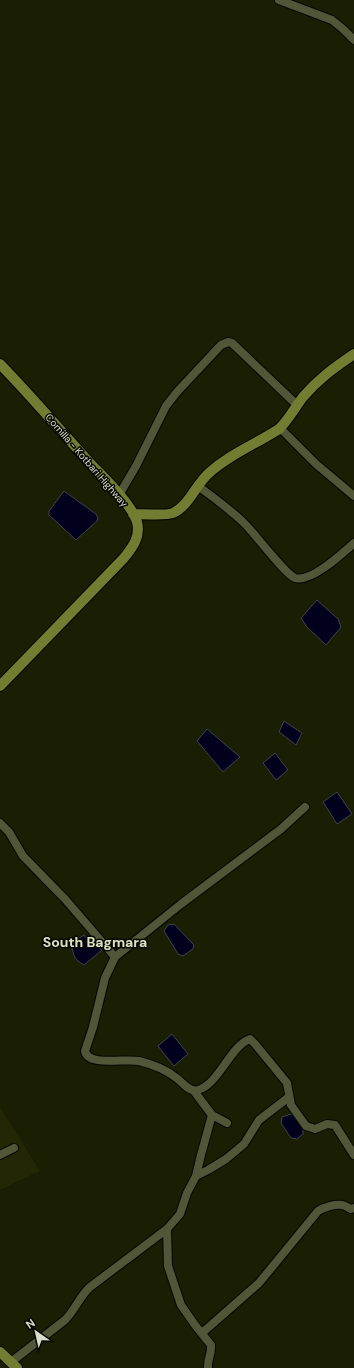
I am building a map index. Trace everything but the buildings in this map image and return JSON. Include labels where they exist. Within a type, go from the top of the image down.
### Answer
[{"type":"main road","points":[[133,514],[167,515],[183,506],[205,476],[214,468],[238,452],[280,428],[297,405],[323,376],[354,354]]},
{"type":"main road","name":"Comilla - Kotbari Highway","points":[[0,364],[119,494],[133,514],[138,529],[136,539],[130,550],[0,686]]},
{"type":"main road","points":[[0,1352],[14,1365]]},
{"type":"street","points":[[279,0],[332,20],[354,40]]},
{"type":"street","points":[[119,494],[166,406],[177,392],[224,342],[232,343],[297,405]]},
{"type":"street","points":[[280,428],[316,464],[354,496]]},
{"type":"street","points":[[198,486],[245,524],[295,578],[302,578],[329,566],[354,543]]},
{"type":"street","points":[[227,1123],[212,1114],[194,1091],[186,1087],[175,1077],[137,1060],[93,1060],[85,1054],[85,1051],[93,1027],[105,978],[115,957],[181,904],[281,829],[305,807]]},
{"type":"street","points":[[0,823],[9,832],[23,856],[65,899],[115,957]]},
{"type":"street","points":[[194,1091],[206,1085],[241,1045],[250,1039],[287,1084],[291,1105],[306,1126],[315,1129],[327,1124],[335,1125],[354,1155]]},
{"type":"street","points":[[196,1176],[226,1159],[244,1144],[259,1120],[289,1097]]},
{"type":"street","points":[[14,1365],[73,1313],[83,1294],[90,1287],[167,1229],[180,1214],[187,1193],[196,1176],[200,1155],[212,1114]]},
{"type":"street","points":[[0,1155],[14,1148]]},
{"type":"street","points":[[202,1333],[259,1283],[318,1211],[340,1204],[351,1209],[354,1208]]},
{"type":"street","points":[[167,1229],[169,1272],[175,1283],[176,1293],[181,1305],[211,1345],[211,1352],[207,1363],[208,1368]]},
{"type":"shaded area","points":[[0,1107],[40,1171],[0,1190]]},
{"type":"water","points":[[64,491],[96,514],[98,518],[97,521],[76,540],[49,515],[49,511]]},
{"type":"water","points":[[317,600],[338,619],[341,627],[326,645],[307,627],[301,618]]},
{"type":"water","points":[[284,721],[302,733],[296,745],[279,732]]},
{"type":"water","points":[[207,729],[240,757],[223,772],[197,741]]},
{"type":"water","points":[[275,753],[288,770],[276,780],[263,763]]},
{"type":"water","points":[[337,792],[352,814],[337,824],[323,802]]},
{"type":"water","points":[[174,924],[194,945],[193,949],[183,956],[178,954],[164,931],[168,925]]},
{"type":"water","points":[[84,935],[90,942],[102,950],[84,965],[76,959],[71,944]]},
{"type":"water","points":[[172,1034],[188,1054],[174,1066],[158,1046]]},
{"type":"water","points":[[291,1114],[303,1129],[303,1134],[297,1139],[291,1138],[281,1123],[282,1117]]},
{"type":"district","name":"South Bagmara","points":[[95,942]]}]
